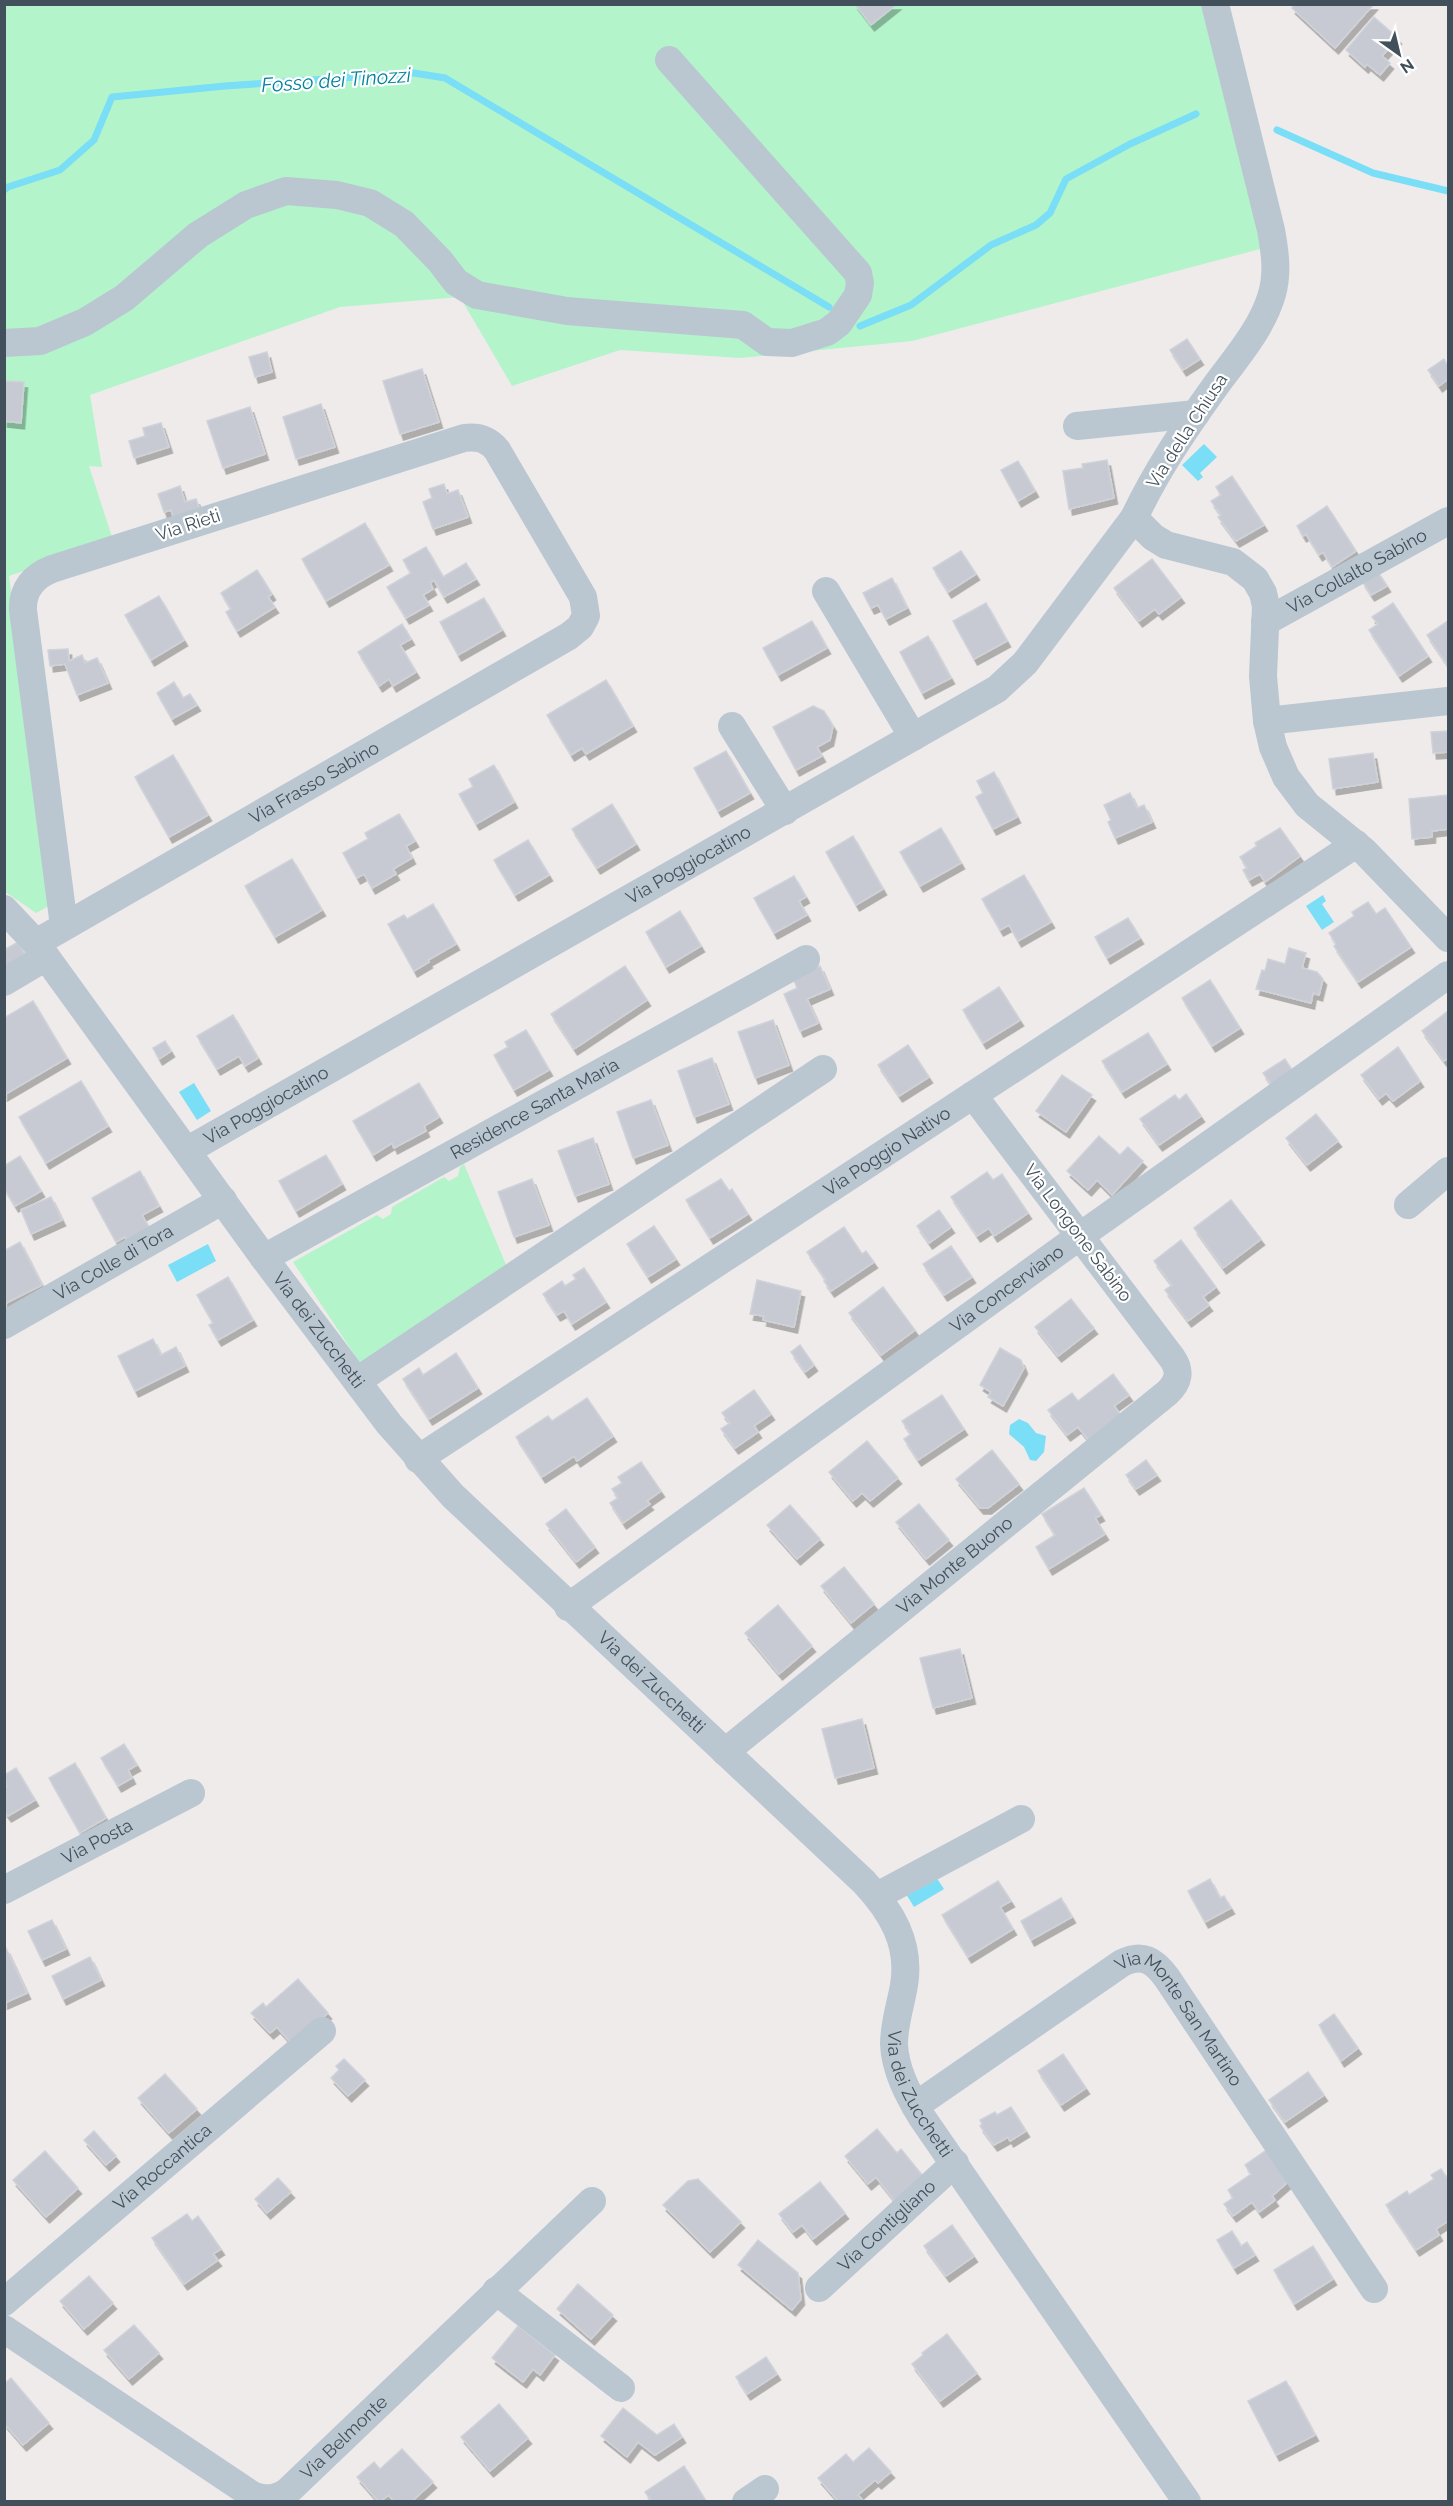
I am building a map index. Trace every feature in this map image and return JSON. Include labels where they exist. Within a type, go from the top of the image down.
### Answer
[{"type":"street","name":"Via della Chiusa","points":[[1134,518],[1158,470],[1252,335],[1267,307],[1275,278],[1275,248],[1215,4]]},
{"type":"street","points":[[4,343],[40,341],[85,322],[124,298],[198,235],[246,205],[286,191],[337,195],[370,203],[404,224],[440,261],[456,282],[477,296],[567,311],[743,325],[767,342],[792,343],[827,332],[839,323],[853,305],[860,283],[858,273],[669,60]]},
{"type":"street","points":[[1077,426],[1196,414]]},
{"type":"street","name":"Via Rieti","points":[[64,926],[23,610],[26,590],[34,580],[46,572],[464,438],[476,437],[488,441],[497,450],[583,597],[586,616]]},
{"type":"street","points":[[1134,518],[1153,537],[1166,545],[1217,556],[1246,570],[1256,579],[1263,593],[1266,622],[1263,676],[1266,721],[1278,759],[1295,791],[1313,811],[1356,844],[1449,938]]},
{"type":"street","name":"Via Poggiocatino","points":[[188,1150],[1006,682],[1025,663],[1134,518]]},
{"type":"street","name":"Via Collalto Sabino","points":[[1266,622],[1449,521]]},
{"type":"street","points":[[826,591],[913,737]]},
{"type":"street","name":"Via Frasso Sabino","points":[[4,982],[41,950],[64,926],[568,636],[579,627],[586,616]]},
{"type":"street","points":[[1266,721],[1449,701]]},
{"type":"street","points":[[732,726],[784,811]]},
{"type":"street","name":"Via Poggio Nativo","points":[[418,1459],[1356,844]]},
{"type":"street","name":"Via dei Zucchetti","points":[[4,909],[41,950],[264,1258],[418,1459],[568,1607],[877,1896],[894,1922],[904,1948],[906,1973],[895,2025],[895,2051],[902,2078],[915,2106],[1187,2502]]},
{"type":"street","name":"Residence Santa Maria","points":[[264,1258],[806,958]]},
{"type":"street","name":"Via Concerviano","points":[[568,1607],[1080,1236],[1449,975]]},
{"type":"street","points":[[357,1381],[823,1069]]},
{"type":"street","name":"Via Longone Sabino","points":[[973,1095],[1172,1358],[1178,1374]]},
{"type":"street","points":[[1408,1205],[1449,1171]]},
{"type":"street","name":"Via Colle di Tora","points":[[4,1325],[223,1200]]},
{"type":"street","name":"Via Monte Buono","points":[[725,1752],[1167,1393],[1175,1384],[1178,1374]]},
{"type":"street","name":"Via Posta","points":[[4,1890],[191,1793]]},
{"type":"street","points":[[877,1896],[1022,1819]]},
{"type":"street","name":"Via Monte San Martino","points":[[915,2106],[1122,1963],[1134,1958],[1147,1959],[1167,1978],[1374,2289]]},
{"type":"street","name":"Via Roccantica","points":[[4,2302],[322,2031]]},
{"type":"street","name":"Via Contigliano","points":[[819,2288],[955,2163]]},
{"type":"street","name":"Via Belmonte","points":[[4,2329],[252,2495],[261,2499],[272,2499],[288,2491],[592,2201]]},
{"type":"street","points":[[496,2291],[621,2388]]},
{"type":"green space","points":[[4,5],[1201,5],[1264,248],[912,341],[740,358],[620,350],[512,386],[460,297],[340,307],[90,395],[102,467],[89,466],[113,540],[9,576],[52,899],[47,907],[36,913],[4,891]]},
{"type":"green space","points":[[464,1164],[509,1272],[364,1369],[293,1262],[377,1215],[383,1219],[391,1214],[392,1207],[444,1177],[449,1181],[458,1176],[460,1167]]},
{"type":"water","points":[[1204,444],[1217,457],[1200,473],[1203,477],[1198,481],[1182,465]]},
{"type":"water","points":[[1323,895],[1326,901],[1322,904],[1334,922],[1322,930],[1306,906]]},
{"type":"water","points":[[194,1083],[211,1111],[197,1120],[179,1092]]},
{"type":"water","points":[[208,1244],[216,1261],[177,1282],[168,1265]]},
{"type":"water","points":[[1019,1419],[1028,1423],[1036,1433],[1046,1436],[1044,1452],[1036,1461],[1030,1460],[1024,1447],[1009,1434],[1010,1425]]},
{"type":"water","points":[[936,1877],[944,1889],[914,1907],[906,1894]]},
{"type":"building","points":[[855,4],[897,4],[871,25]]},
{"type":"building","points":[[1295,4],[1374,4],[1335,48],[1292,8]]},
{"type":"building","points":[[1374,17],[1398,38],[1382,56],[1390,63],[1380,75],[1367,64],[1365,67],[1346,50]]},
{"type":"building","points":[[1187,339],[1200,359],[1183,370],[1170,350]]},
{"type":"building","points":[[267,352],[272,372],[255,377],[249,357]]},
{"type":"building","points":[[1444,359],[1448,366],[1448,379],[1439,386],[1428,370]]},
{"type":"building","points":[[422,369],[439,422],[400,434],[383,381]]},
{"type":"building","points":[[4,381],[24,382],[21,423],[4,421]]},
{"type":"building","points":[[321,404],[335,447],[296,459],[283,417]]},
{"type":"building","points":[[250,407],[265,454],[223,468],[207,421]]},
{"type":"building","points":[[161,423],[169,447],[134,458],[129,441],[145,436],[143,428]]},
{"type":"building","points":[[1107,460],[1114,498],[1069,509],[1063,471],[1083,468],[1082,464]]},
{"type":"building","points":[[1018,461],[1035,491],[1018,501],[1001,470]]},
{"type":"building","points":[[1232,476],[1264,525],[1236,541],[1218,517],[1221,515],[1211,501],[1221,495],[1216,487]]},
{"type":"building","points":[[444,484],[447,494],[458,490],[468,517],[433,529],[423,502],[432,498],[429,489]]},
{"type":"building","points":[[180,486],[185,502],[196,499],[200,510],[174,519],[171,510],[164,512],[158,494]]},
{"type":"building","points":[[1327,506],[1356,551],[1332,567],[1323,552],[1319,555],[1306,534],[1303,536],[1297,526]]},
{"type":"building","points":[[365,523],[389,565],[326,601],[302,559]]},
{"type":"building","points":[[426,547],[443,577],[466,563],[476,579],[444,597],[434,580],[430,583],[433,589],[423,595],[429,605],[406,618],[387,587],[411,573],[403,560]]},
{"type":"building","points":[[961,551],[976,574],[948,592],[933,568]]},
{"type":"building","points":[[1152,559],[1181,597],[1159,614],[1155,609],[1139,621],[1114,588]]},
{"type":"building","points":[[257,570],[272,594],[268,597],[275,607],[237,631],[226,612],[231,609],[221,593]]},
{"type":"building","points":[[1378,572],[1387,586],[1371,595],[1362,581]]},
{"type":"building","points":[[892,578],[907,608],[886,619],[878,605],[871,608],[863,593]]},
{"type":"building","points":[[159,596],[184,640],[151,660],[125,615]]},
{"type":"building","points":[[484,598],[502,630],[458,655],[440,622]]},
{"type":"building","points":[[986,603],[1007,641],[974,659],[953,621]]},
{"type":"building","points":[[1393,603],[1428,656],[1399,676],[1369,630],[1378,624],[1372,617]]},
{"type":"building","points":[[812,621],[827,648],[778,675],[763,648]]},
{"type":"building","points":[[1448,621],[1448,666],[1427,635]]},
{"type":"building","points":[[402,624],[411,639],[400,645],[416,672],[393,686],[389,679],[379,686],[358,652]]},
{"type":"building","points":[[928,636],[951,678],[922,693],[900,652]]},
{"type":"building","points":[[68,649],[69,661],[82,655],[85,663],[97,658],[108,683],[77,695],[65,664],[50,666],[48,650]]},
{"type":"building","points":[[606,680],[633,726],[586,754],[582,748],[571,755],[547,715]]},
{"type":"building","points":[[174,682],[183,698],[190,694],[197,705],[172,719],[157,693]]},
{"type":"building","points":[[813,706],[824,711],[833,726],[830,740],[817,747],[822,756],[796,770],[773,727]]},
{"type":"building","points":[[1448,731],[1448,752],[1433,753],[1431,732]]},
{"type":"building","points":[[726,751],[750,793],[718,811],[694,768]]},
{"type":"building","points":[[1373,753],[1378,782],[1333,789],[1329,759]]},
{"type":"building","points":[[173,755],[208,815],[169,837],[135,777]]},
{"type":"building","points":[[494,765],[514,802],[476,824],[459,794],[473,787],[469,779]]},
{"type":"building","points":[[994,772],[1017,817],[993,829],[976,797],[983,793],[977,781]]},
{"type":"building","points":[[1130,793],[1137,808],[1144,805],[1152,822],[1115,838],[1108,822],[1111,820],[1104,805]]},
{"type":"building","points":[[1448,795],[1448,829],[1432,831],[1432,837],[1412,839],[1409,799]]},
{"type":"building","points":[[612,804],[636,844],[597,868],[572,829]]},
{"type":"building","points":[[399,814],[415,841],[406,846],[412,858],[393,869],[396,874],[372,888],[364,874],[357,878],[343,853],[368,839],[365,833]]},
{"type":"building","points":[[941,828],[961,863],[920,886],[900,852]]},
{"type":"building","points":[[1280,828],[1300,856],[1265,882],[1260,874],[1249,880],[1243,870],[1247,868],[1240,857],[1257,846],[1255,843]]},
{"type":"building","points":[[853,836],[883,889],[856,905],[826,852]]},
{"type":"building","points":[[528,840],[549,875],[515,895],[494,860]]},
{"type":"building","points":[[292,859],[322,910],[275,937],[245,886]]},
{"type":"building","points":[[1024,875],[1051,922],[1018,941],[1009,925],[1000,930],[982,899]]},
{"type":"building","points":[[794,876],[806,897],[799,901],[807,915],[774,933],[754,898]]},
{"type":"building","points":[[1368,902],[1376,914],[1385,908],[1411,947],[1358,982],[1334,946],[1336,944],[1329,933],[1354,916],[1352,912]]},
{"type":"building","points":[[433,904],[456,944],[414,971],[388,924],[404,915],[407,919]]},
{"type":"building","points":[[680,911],[701,946],[666,967],[646,932]]},
{"type":"building","points":[[1128,918],[1140,938],[1107,958],[1095,937]]},
{"type":"building","points":[[18,942],[28,960],[4,974],[4,950]]},
{"type":"building","points":[[1289,948],[1306,953],[1302,968],[1317,972],[1323,979],[1319,995],[1313,993],[1311,1003],[1256,989],[1268,959],[1285,964]]},
{"type":"building","points":[[625,966],[647,1000],[574,1049],[551,1014]]},
{"type":"building","points":[[820,966],[830,989],[807,999],[818,1023],[800,1031],[784,994],[797,988],[793,978]]},
{"type":"building","points":[[1210,980],[1240,1028],[1212,1046],[1182,998]]},
{"type":"building","points":[[999,987],[1020,1020],[983,1043],[963,1010]]},
{"type":"building","points":[[33,1001],[67,1058],[4,1095],[4,1018]]},
{"type":"building","points":[[1448,1011],[1448,1058],[1444,1061],[1422,1031]]},
{"type":"building","points":[[233,1015],[258,1058],[245,1066],[239,1056],[217,1069],[197,1036]]},
{"type":"building","points":[[773,1020],[789,1065],[755,1078],[738,1032]]},
{"type":"building","points":[[526,1030],[549,1070],[514,1090],[494,1055],[508,1047],[505,1042]]},
{"type":"building","points":[[1148,1033],[1167,1064],[1122,1092],[1102,1061]]},
{"type":"building","points":[[165,1041],[171,1051],[159,1059],[153,1048]]},
{"type":"building","points":[[908,1045],[929,1077],[899,1096],[878,1065]]},
{"type":"building","points":[[1398,1047],[1420,1081],[1393,1101],[1386,1093],[1379,1099],[1361,1075]]},
{"type":"building","points":[[712,1058],[729,1104],[694,1117],[678,1071]]},
{"type":"building","points":[[1285,1059],[1295,1075],[1274,1089],[1263,1073]]},
{"type":"building","points":[[1062,1075],[1092,1095],[1066,1132],[1036,1111]]},
{"type":"building","points":[[81,1081],[108,1126],[46,1163],[19,1117]]},
{"type":"building","points":[[419,1083],[439,1117],[424,1126],[426,1131],[394,1148],[392,1143],[373,1155],[353,1121]]},
{"type":"building","points":[[1186,1094],[1201,1116],[1159,1145],[1140,1119],[1175,1095],[1179,1100]]},
{"type":"building","points":[[651,1100],[668,1145],[633,1158],[617,1112]]},
{"type":"building","points":[[1316,1114],[1338,1141],[1307,1165],[1286,1138]]},
{"type":"building","points":[[1099,1136],[1120,1155],[1128,1147],[1143,1161],[1112,1195],[1097,1180],[1088,1190],[1067,1171]]},
{"type":"building","points":[[593,1138],[609,1184],[575,1196],[558,1151]]},
{"type":"building","points":[[326,1155],[342,1184],[296,1211],[279,1181]]},
{"type":"building","points":[[20,1156],[41,1191],[15,1206],[4,1188],[4,1166]]},
{"type":"building","points":[[140,1171],[159,1206],[142,1215],[149,1228],[127,1240],[125,1237],[116,1242],[92,1198]]},
{"type":"building","points":[[987,1172],[993,1180],[1002,1174],[1028,1213],[994,1236],[989,1228],[977,1236],[951,1197]]},
{"type":"building","points":[[532,1179],[549,1225],[514,1237],[498,1192]]},
{"type":"building","points":[[721,1179],[729,1191],[732,1189],[748,1214],[710,1238],[686,1200]]},
{"type":"building","points":[[51,1197],[62,1220],[31,1234],[21,1210]]},
{"type":"building","points":[[1231,1200],[1261,1239],[1223,1268],[1194,1228]]},
{"type":"building","points":[[939,1210],[951,1227],[929,1243],[917,1226]]},
{"type":"building","points":[[654,1226],[676,1259],[648,1277],[627,1244]]},
{"type":"building","points":[[844,1227],[862,1254],[866,1251],[874,1262],[831,1291],[807,1252]]},
{"type":"building","points":[[1181,1240],[1216,1287],[1203,1297],[1209,1305],[1188,1321],[1165,1290],[1172,1285],[1154,1261]]},
{"type":"building","points":[[20,1242],[42,1285],[4,1304],[4,1251]]},
{"type":"building","points":[[951,1246],[972,1277],[944,1295],[923,1264]]},
{"type":"building","points":[[584,1268],[606,1302],[572,1324],[564,1311],[557,1315],[543,1294],[562,1281],[565,1286],[576,1279],[573,1275]]},
{"type":"building","points":[[228,1277],[253,1320],[218,1340],[209,1325],[213,1323],[197,1295]]},
{"type":"building","points":[[757,1280],[801,1291],[794,1327],[763,1320],[764,1316],[750,1314]]},
{"type":"building","points":[[883,1287],[915,1330],[881,1355],[849,1313]]},
{"type":"building","points":[[1071,1299],[1094,1328],[1058,1356],[1035,1327]]},
{"type":"building","points":[[153,1339],[161,1355],[176,1347],[185,1366],[135,1391],[118,1356]]},
{"type":"building","points":[[800,1345],[814,1365],[805,1372],[791,1352]]},
{"type":"building","points":[[1000,1348],[1021,1360],[1024,1368],[1003,1406],[988,1397],[991,1392],[980,1385]]},
{"type":"building","points":[[456,1353],[478,1388],[429,1419],[403,1379],[419,1368],[423,1375]]},
{"type":"building","points":[[1113,1374],[1129,1395],[1114,1406],[1123,1418],[1091,1443],[1078,1427],[1067,1435],[1048,1410],[1072,1393],[1078,1401]]},
{"type":"building","points":[[754,1390],[771,1414],[754,1426],[758,1432],[735,1448],[721,1429],[730,1423],[722,1413]]},
{"type":"building","points":[[942,1395],[964,1429],[918,1460],[904,1439],[911,1434],[902,1421]]},
{"type":"building","points":[[587,1398],[613,1436],[577,1461],[574,1456],[542,1477],[516,1437],[548,1416],[552,1421]]},
{"type":"building","points":[[867,1441],[898,1478],[870,1501],[862,1493],[853,1501],[829,1472]]},
{"type":"building","points":[[992,1450],[1019,1484],[988,1508],[980,1508],[956,1479]]},
{"type":"building","points":[[1146,1460],[1157,1475],[1136,1489],[1126,1475]]},
{"type":"building","points":[[641,1462],[661,1491],[647,1501],[650,1504],[623,1523],[610,1503],[618,1498],[612,1489],[622,1483],[618,1477]]},
{"type":"building","points":[[1084,1488],[1101,1515],[1095,1518],[1105,1534],[1049,1569],[1036,1547],[1055,1535],[1042,1514]]},
{"type":"building","points":[[919,1504],[949,1540],[926,1559],[896,1522]]},
{"type":"building","points":[[790,1505],[820,1539],[797,1559],[767,1525]]},
{"type":"building","points":[[566,1509],[595,1547],[576,1562],[546,1524]]},
{"type":"building","points":[[844,1567],[874,1604],[851,1623],[821,1586]]},
{"type":"building","points":[[778,1605],[812,1646],[779,1674],[745,1633]]},
{"type":"building","points":[[960,1649],[972,1698],[933,1708],[920,1658]]},
{"type":"building","points":[[862,1719],[874,1768],[835,1778],[822,1729]]},
{"type":"building","points":[[124,1744],[137,1765],[128,1770],[132,1778],[118,1786],[101,1758]]},
{"type":"building","points":[[75,1763],[106,1818],[80,1833],[49,1778]]},
{"type":"building","points":[[16,1768],[35,1800],[8,1816],[4,1811],[4,1788],[7,1787],[4,1775]]},
{"type":"building","points":[[1210,1879],[1220,1898],[1224,1896],[1231,1908],[1205,1922],[1188,1891]]},
{"type":"building","points":[[998,1881],[1011,1901],[1000,1907],[1013,1929],[968,1957],[942,1915]]},
{"type":"building","points":[[1061,1898],[1072,1917],[1031,1940],[1021,1921]]},
{"type":"building","points":[[52,1920],[66,1949],[42,1960],[28,1931]]},
{"type":"building","points":[[6,1948],[27,1993],[4,2003],[4,1949]]},
{"type":"building","points":[[90,1957],[101,1980],[63,1999],[52,1976]]},
{"type":"building","points":[[298,1979],[328,2013],[292,2044],[277,2027],[270,2033],[251,2013],[263,2003],[266,2007]]},
{"type":"building","points":[[1334,2014],[1358,2048],[1341,2061],[1319,2025]]},
{"type":"building","points":[[1063,2054],[1086,2088],[1061,2105],[1038,2071]]},
{"type":"building","points":[[344,2059],[365,2080],[348,2096],[331,2078],[339,2070],[336,2066]]},
{"type":"building","points":[[1308,2072],[1324,2095],[1285,2122],[1269,2100]]},
{"type":"building","points":[[165,2074],[197,2109],[169,2133],[138,2098]]},
{"type":"building","points":[[1011,2107],[1026,2131],[1010,2141],[1008,2137],[994,2145],[980,2126],[982,2124],[980,2120],[995,2112],[997,2115]]},
{"type":"building","points":[[877,2129],[897,2153],[901,2149],[927,2181],[898,2205],[876,2177],[868,2184],[845,2156]]},
{"type":"building","points":[[94,2131],[116,2156],[106,2165],[84,2140]]},
{"type":"building","points":[[1268,2149],[1289,2181],[1272,2196],[1275,2200],[1259,2212],[1252,2202],[1233,2216],[1224,2204],[1233,2198],[1228,2190],[1251,2174],[1245,2165]]},
{"type":"building","points":[[45,2151],[78,2188],[46,2217],[13,2180]]},
{"type":"building","points":[[1441,2169],[1448,2179],[1448,2221],[1436,2229],[1439,2235],[1416,2250],[1386,2205],[1407,2191],[1409,2195],[1434,2179],[1431,2175]]},
{"type":"building","points":[[278,2178],[291,2192],[267,2213],[255,2199]]},
{"type":"building","points":[[698,2179],[741,2222],[710,2252],[663,2205],[688,2181]]},
{"type":"building","points":[[820,2182],[845,2213],[813,2239],[802,2225],[793,2232],[779,2214]]},
{"type":"building","points":[[187,2214],[192,2221],[198,2216],[221,2249],[213,2254],[218,2260],[184,2284],[152,2238]]},
{"type":"building","points":[[952,2225],[974,2256],[946,2276],[924,2246]]},
{"type":"building","points":[[1232,2231],[1241,2246],[1247,2242],[1255,2255],[1234,2268],[1217,2240]]},
{"type":"building","points":[[758,2240],[798,2273],[801,2299],[792,2310],[738,2265]]},
{"type":"building","points":[[1313,2246],[1333,2279],[1294,2304],[1274,2270]]},
{"type":"building","points":[[89,2276],[113,2303],[84,2329],[60,2301]]},
{"type":"building","points":[[578,2284],[613,2315],[591,2339],[557,2309]]},
{"type":"building","points":[[134,2325],[159,2353],[129,2379],[104,2350]]},
{"type":"building","points":[[518,2326],[555,2355],[540,2375],[533,2369],[523,2382],[492,2358]]},
{"type":"building","points":[[947,2334],[977,2373],[940,2401],[912,2364],[923,2355],[922,2353]]},
{"type":"building","points":[[766,2357],[777,2374],[747,2394],[736,2377]]},
{"type":"building","points":[[11,2378],[49,2423],[23,2445],[4,2423],[4,2384]]},
{"type":"building","points":[[1286,2381],[1315,2435],[1276,2455],[1248,2401]]},
{"type":"building","points":[[499,2404],[528,2438],[490,2471],[461,2437]]},
{"type":"building","points":[[623,2408],[657,2435],[674,2424],[682,2437],[655,2455],[638,2442],[627,2457],[601,2436]]},
{"type":"building","points":[[869,2448],[891,2472],[878,2483],[875,2480],[858,2495],[864,2502],[839,2502],[818,2478],[846,2454],[853,2462]]},
{"type":"building","points":[[402,2449],[433,2482],[411,2502],[394,2502],[389,2495],[379,2502],[357,2477],[374,2462],[380,2469]]},
{"type":"building","points":[[684,2466],[706,2501],[652,2502],[645,2492]]},
{"type":"waterway","name":"Fosso dei Tinozzi","points":[[4,190],[60,170],[94,140],[112,97],[225,86],[414,73],[445,78],[829,307]]},
{"type":"waterway","name":"Fosso dei Tinozzi","points":[[860,326],[911,305],[991,245],[1036,225],[1050,213],[1066,179],[1130,144],[1196,114]]},
{"type":"waterway","name":"Fosso dei Tinozzi","points":[[1277,130],[1373,173],[1448,191]]}]
